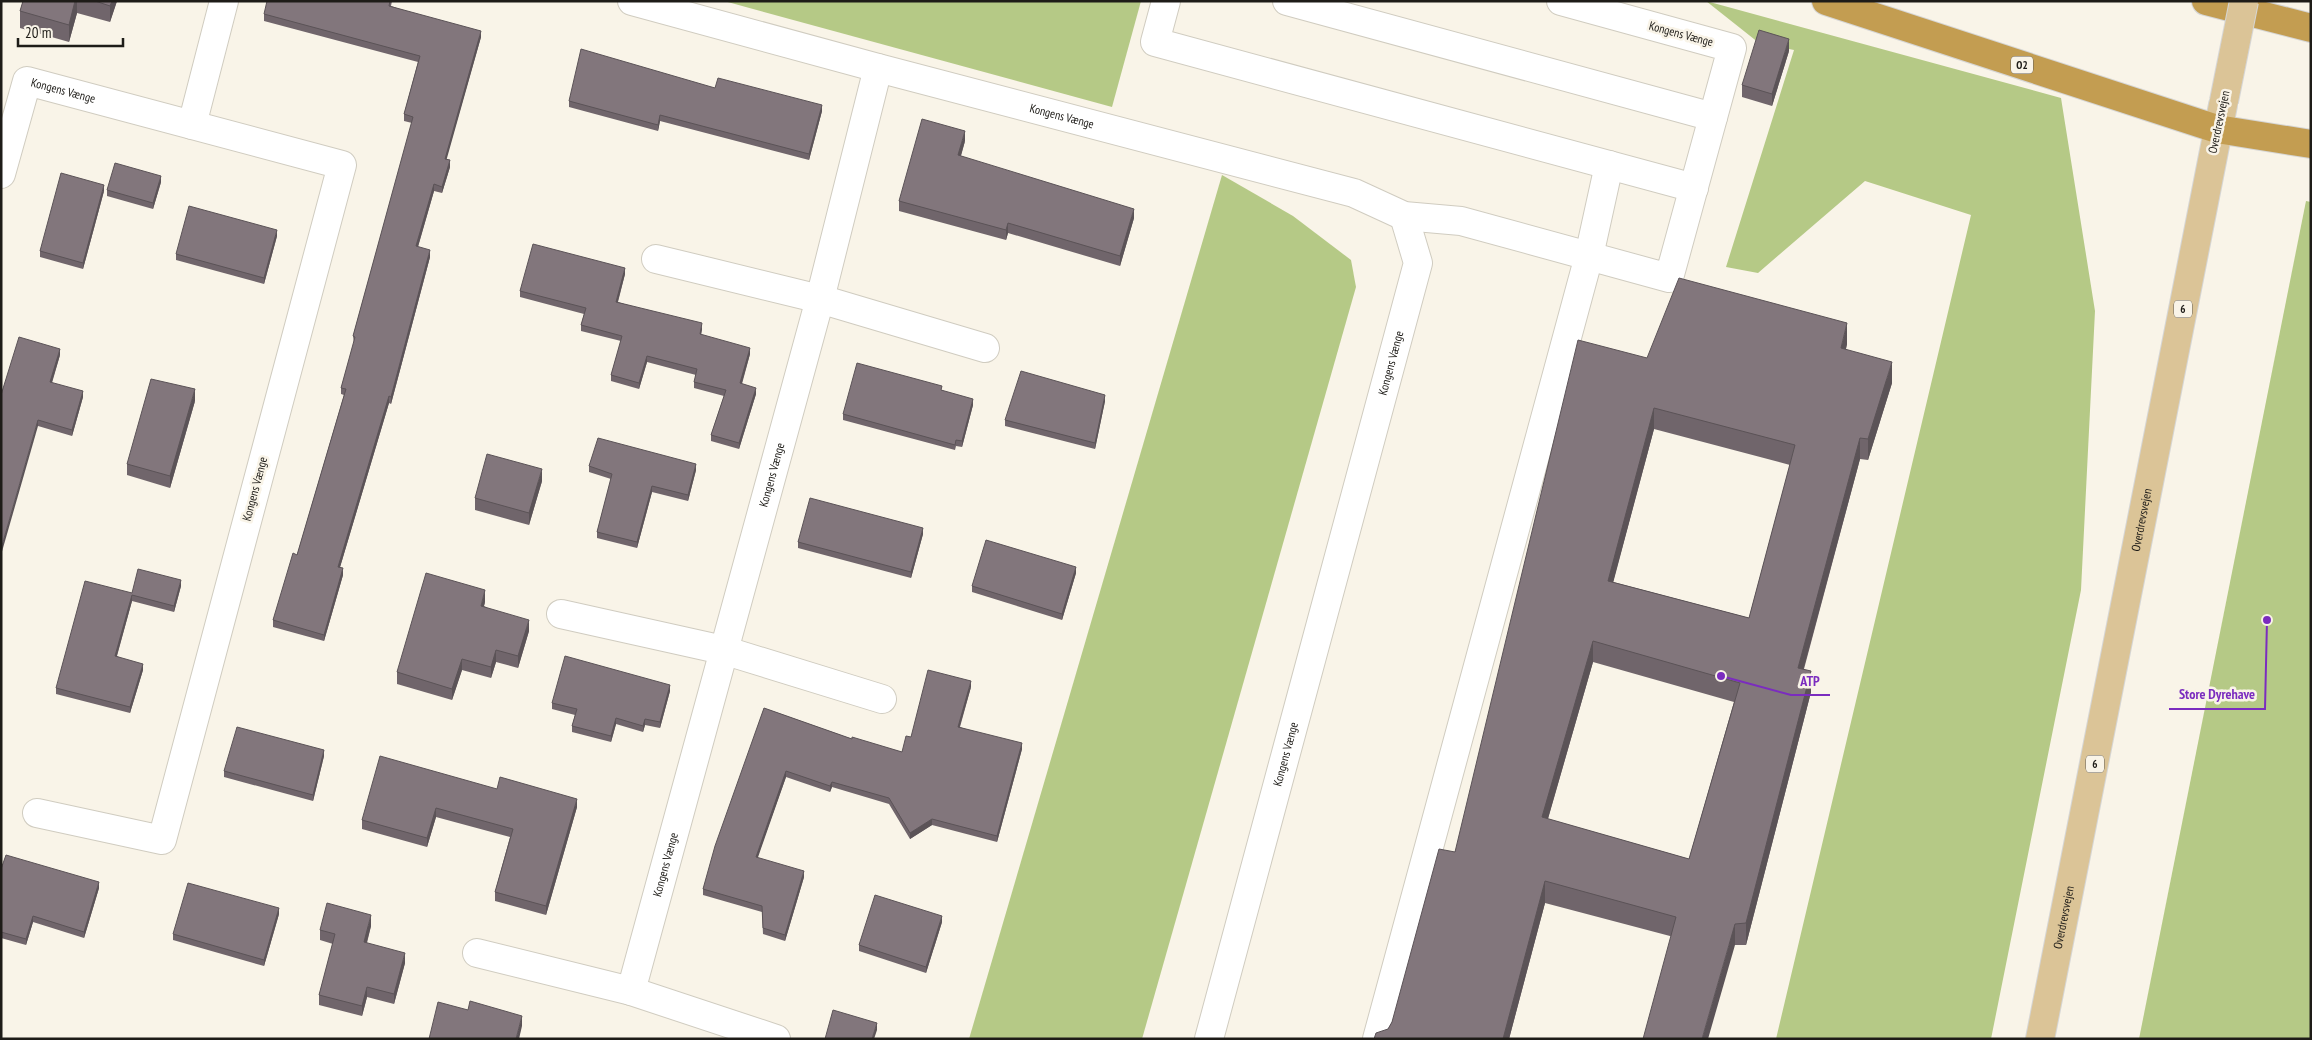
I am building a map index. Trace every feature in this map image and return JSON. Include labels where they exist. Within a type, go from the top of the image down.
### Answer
[{"type":"highway","name":"O2","points":[[1826,1],[2217,129]]},
{"type":"highway","points":[[2206,1],[2311,28]]},
{"type":"highway","points":[[2217,129],[2311,144]]},
{"type":"main road","name":"Overdrevsvejen","points":[[2040,1039],[2147,498],[2217,129],[2244,1]]},
{"type":"street","points":[[192,125],[224,1]]},
{"type":"street","name":"Kongens Vænge","points":[[632,1],[878,68],[1354,193],[1404,216],[1418,263],[1209,1039]]},
{"type":"street","points":[[1166,1],[1155,42],[1694,188]]},
{"type":"street","points":[[1287,1],[1713,117]]},
{"type":"street","name":"Kongens Vænge","points":[[1561,1],[1732,48],[1669,278],[1589,256]]},
{"type":"street","name":"Kongens Vænge","points":[[631,992],[820,299],[878,68]]},
{"type":"street","name":"Kongens Vænge","points":[[1,174],[27,81],[342,165],[162,840],[37,812]]},
{"type":"street","points":[[1377,1039],[1589,256],[1609,165]]},
{"type":"street","points":[[1404,216],[1461,221],[1589,256]]},
{"type":"street","points":[[656,259],[820,299],[984,348]]},
{"type":"street","points":[[561,614],[723,650],[882,699]]},
{"type":"street","points":[[477,953],[631,992],[776,1039]]},
{"type":"green space","points":[[724,1],[1141,1],[1112,107]]},
{"type":"green space","points":[[1706,1],[2061,98],[2095,311],[2081,590],[1991,1039],[1776,1039],[1971,215],[1865,181],[1758,273],[1726,267],[1794,50],[1759,43]]},
{"type":"green space","points":[[1222,175],[1293,216],[1351,260],[1356,287],[1142,1039],[969,1039]]},
{"type":"green space","points":[[2306,201],[2311,202],[2311,1039],[2139,1039]]},
{"type":"building","points":[[23,1],[75,1],[69,25],[20,11]]},
{"type":"building","points":[[95,1],[112,1],[110,6]]},
{"type":"building","points":[[267,1],[390,1],[389,6],[481,31],[445,159],[450,160],[442,187],[434,184],[416,246],[430,250],[391,397],[389,396],[338,567],[343,568],[324,635],[273,620],[293,553],[297,555],[346,389],[341,388],[355,337],[353,336],[413,117],[404,114],[420,56],[264,14]]},
{"type":"building","points":[[1759,30],[1789,39],[1772,94],[1742,85]]},
{"type":"building","points":[[581,49],[715,88],[718,78],[822,105],[809,154],[660,115],[658,125],[569,101]]},
{"type":"building","points":[[922,119],[965,131],[958,155],[1134,209],[1120,256],[1008,223],[1006,230],[899,201]]},
{"type":"building","points":[[115,163],[161,176],[153,203],[107,190]]},
{"type":"building","points":[[61,173],[104,185],[83,263],[40,251]]},
{"type":"building","points":[[189,206],[277,230],[264,278],[176,254]]},
{"type":"building","points":[[533,244],[625,268],[616,302],[702,323],[700,334],[750,348],[740,383],[756,388],[739,443],[711,435],[726,390],[694,382],[697,369],[647,356],[639,383],[611,375],[622,336],[581,325],[586,308],[520,291]]},
{"type":"building","points":[[1679,278],[1847,323],[1841,348],[1892,362],[1868,439],[1860,438],[1798,668],[1811,671],[1746,923],[1735,924],[1702,1039],[1643,1039],[1676,917],[1545,881],[1503,1039],[1374,1039],[1376,1033],[1388,1029],[1392,1022],[1439,849],[1455,852],[1578,340],[1647,358]],"holes":[[[1654,408],[1795,445],[1749,618],[1608,581]],[[1593,641],[1740,683],[1689,859],[1542,817]]]},
{"type":"building","points":[[19,337],[60,349],[50,382],[83,391],[72,430],[38,420],[1,549],[1,395]]},
{"type":"building","points":[[857,363],[942,386],[941,390],[973,399],[962,441],[956,440],[955,445],[843,414]]},
{"type":"building","points":[[1021,371],[1105,395],[1095,443],[1005,420]]},
{"type":"building","points":[[151,379],[195,389],[170,476],[127,464]]},
{"type":"building","points":[[598,438],[696,464],[688,495],[652,486],[637,542],[597,532],[612,474],[589,466]]},
{"type":"building","points":[[487,454],[542,469],[529,513],[475,498]]},
{"type":"building","points":[[810,498],[923,528],[911,572],[798,542]]},
{"type":"building","points":[[986,540],[1076,567],[1062,614],[972,586]]},
{"type":"building","points":[[138,569],[181,580],[174,606],[132,595],[115,656],[143,664],[130,707],[56,688],[85,581],[132,593]]},
{"type":"building","points":[[426,573],[485,590],[481,606],[529,620],[518,656],[496,650],[491,667],[462,659],[452,689],[397,672]]},
{"type":"building","points":[[565,656],[670,685],[660,722],[645,719],[643,726],[616,718],[611,736],[572,726],[577,709],[552,703]]},
{"type":"building","points":[[928,670],[971,681],[958,727],[1022,743],[997,836],[932,819],[910,833],[889,798],[832,782],[830,786],[786,771],[756,857],[804,871],[785,935],[763,928],[762,906],[703,889],[715,846],[764,708],[852,739],[852,737],[902,752],[906,736],[911,737]]},
{"type":"building","points":[[237,727],[324,750],[313,795],[224,771]]},
{"type":"building","points":[[380,756],[497,789],[500,777],[577,799],[546,906],[495,892],[513,829],[436,808],[427,838],[362,820]]},
{"type":"building","points":[[6,855],[99,882],[84,932],[33,916],[26,939],[1,932],[1,869]]},
{"type":"building","points":[[188,883],[279,908],[264,960],[173,934]]},
{"type":"building","points":[[875,895],[942,916],[926,967],[859,945]]},
{"type":"building","points":[[327,903],[371,915],[364,942],[405,953],[394,994],[367,987],[362,1006],[319,995],[335,934],[320,930]]},
{"type":"building","points":[[470,1001],[522,1016],[516,1039],[429,1039],[438,1002],[468,1010]]},
{"type":"building","points":[[833,1010],[877,1023],[872,1039],[825,1039]]},
{"type":"place","name":"Store Dyrehave","points":[[2267,620]]},
{"type":"place","name":"ATP","points":[[1721,676]]}]
